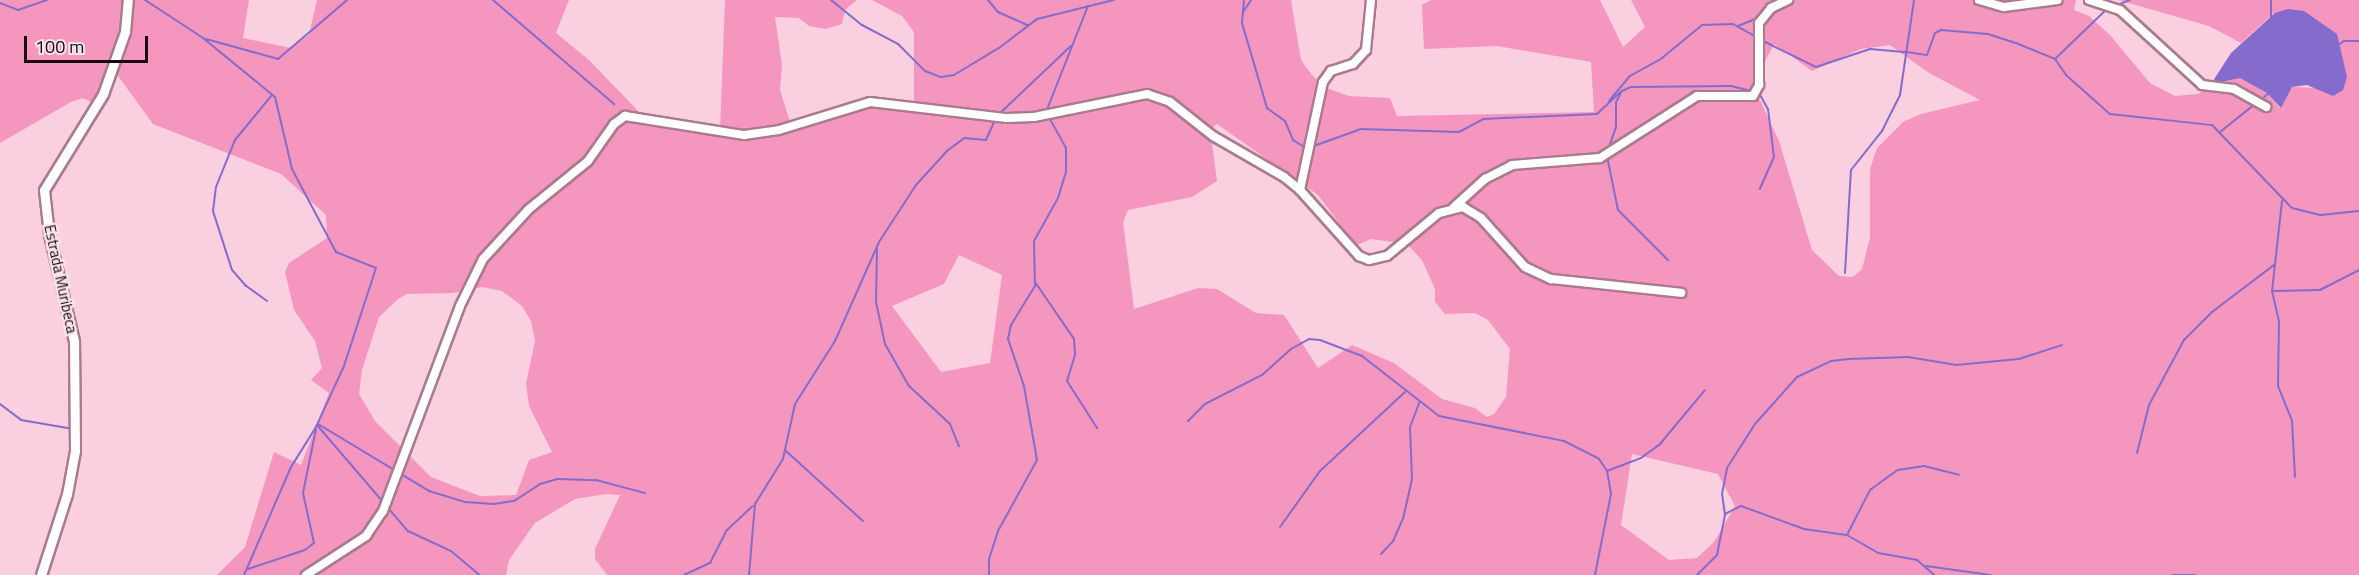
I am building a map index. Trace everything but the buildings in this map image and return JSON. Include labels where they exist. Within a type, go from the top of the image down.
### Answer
[{"type":"street","name":"Estrada Muribeca","points":[[41,575],[67,494],[75,451],[74,341],[49,234],[44,190],[103,94],[125,32],[128,0]]},
{"type":"street","points":[[1300,190],[1323,82],[1330,71],[1353,64],[1366,50],[1371,0]]},
{"type":"street","points":[[306,575],[366,536],[383,511],[460,306],[483,259],[529,209],[588,161],[614,124],[625,116],[744,135],[779,130],[870,102],[1007,118],[1034,117],[1147,94],[1176,106],[1213,136],[1300,190],[1352,252],[1369,260],[1387,256],[1439,213],[1454,207],[1485,178],[1512,165],[1600,158],[1697,96],[1753,96],[1759,85],[1759,23],[1766,12],[1788,0]]},
{"type":"street","points":[[1979,0],[2004,7],[2058,0]]},
{"type":"street","points":[[2089,0],[2120,10],[2202,85],[2234,89],[2266,107]]},
{"type":"street","points":[[1454,207],[1472,210],[1518,262],[1551,279],[1681,293]]},
{"type":"shaded area","points":[[0,0],[249,0],[243,38],[291,48],[309,35],[317,0],[569,0],[556,33],[589,60],[642,115],[720,131],[725,0],[857,0],[845,10],[842,24],[826,29],[809,26],[799,18],[775,17],[782,65],[780,90],[790,122],[804,127],[853,107],[914,107],[914,32],[902,16],[872,0],[1291,0],[1301,60],[1312,75],[1324,87],[1349,96],[1390,98],[1397,116],[1594,112],[1591,62],[1497,46],[1424,49],[1422,5],[1431,0],[1600,0],[1623,47],[1645,27],[1631,0],[2076,0],[2074,10],[2089,16],[2110,35],[2150,83],[2175,96],[2198,94],[2211,84],[2240,77],[2267,93],[2280,108],[2292,87],[2317,88],[2304,11],[2274,13],[2241,43],[2209,26],[2118,0],[2359,0],[2359,575],[607,575],[595,559],[595,549],[620,495],[606,494],[575,499],[535,523],[509,560],[506,575],[217,575],[245,547],[274,452],[301,465],[329,393],[311,380],[322,368],[315,341],[294,310],[285,272],[289,263],[327,238],[326,215],[281,174],[153,124],[113,69],[95,104],[83,98],[71,102],[0,143]],"holes":[[[1774,44],[1812,71],[1861,49],[1890,45],[1929,73],[1980,100],[1921,114],[1903,122],[1877,148],[1870,169],[1870,238],[1862,269],[1853,277],[1839,276],[1812,250],[1779,141],[1753,85]],[[1217,124],[1318,195],[1348,235],[1350,248],[1371,239],[1407,244],[1422,260],[1435,289],[1435,302],[1445,314],[1475,313],[1488,320],[1510,349],[1506,397],[1494,414],[1487,417],[1475,408],[1442,399],[1394,363],[1352,345],[1318,368],[1284,315],[1256,313],[1217,289],[1198,288],[1134,309],[1123,222],[1128,210],[1192,197],[1217,181],[1210,129]],[[959,255],[1002,275],[990,363],[941,372],[892,306],[944,284]],[[482,287],[502,291],[522,306],[531,321],[535,341],[526,384],[529,406],[552,452],[529,460],[516,495],[480,496],[431,477],[375,421],[359,394],[362,370],[379,317],[398,299],[407,294],[453,293]],[[1632,454],[1718,474],[1735,506],[1714,542],[1697,558],[1669,560],[1621,525]]]},
{"type":"shaded area","points":[[2288,9],[2304,11],[2337,34],[2347,77],[2343,90],[2333,96],[2307,85],[2292,87],[2281,108],[2267,93],[2240,78],[2211,84],[2231,53],[2275,13]]},
{"type":"waterway","points":[[0,3],[18,10],[47,0]]},
{"type":"waterway","points":[[145,0],[203,38],[275,97],[292,169],[336,252],[376,268],[344,366],[316,427],[291,467],[244,575]]},
{"type":"waterway","points":[[206,39],[278,59],[347,0]]},
{"type":"waterway","points":[[493,0],[614,104]]},
{"type":"waterway","points":[[831,0],[862,25],[898,44],[925,71],[941,77],[954,75],[999,48],[1037,19],[1114,0]]},
{"type":"waterway","points":[[988,0],[998,12],[1027,25]]},
{"type":"waterway","points":[[1244,0],[1242,23],[1267,108],[1285,121],[1293,140],[1306,148]]},
{"type":"waterway","points":[[1243,12],[1251,0]]},
{"type":"waterway","points":[[1845,273],[1851,170],[1882,131],[1900,95],[1914,0]]},
{"type":"waterway","points":[[2115,6],[2130,0]]},
{"type":"waterway","points":[[2271,0],[2271,17]]},
{"type":"waterway","points":[[1046,112],[1088,6]]},
{"type":"waterway","points":[[2055,59],[2107,9]]},
{"type":"waterway","points":[[1738,26],[1760,17]]},
{"type":"waterway","points":[[1609,101],[1630,76],[1662,58],[1702,25],[1733,24],[1756,37]]},
{"type":"waterway","points":[[1907,52],[1927,55],[1935,33],[1941,30],[1988,34],[2016,43],[2055,59],[2066,75],[2110,114],[2212,125],[2292,208],[2321,215],[2359,211]]},
{"type":"waterway","points":[[1761,40],[1816,67],[1870,49],[1907,52]]},
{"type":"waterway","points":[[2338,45],[2344,41],[2359,41]]},
{"type":"waterway","points":[[999,114],[1071,46]]},
{"type":"waterway","points":[[1311,147],[1361,129],[1459,132],[1483,119],[1597,114],[1622,91],[1631,87],[1731,86],[1759,93],[1768,109],[1774,157],[1760,189]]},
{"type":"waterway","points":[[1608,150],[1616,127],[1616,102],[1621,93]]},
{"type":"waterway","points":[[2260,101],[2269,93]]},
{"type":"waterway","points":[[267,301],[246,286],[232,270],[213,211],[216,187],[235,140],[272,95]]},
{"type":"waterway","points":[[2220,132],[2255,104]]},
{"type":"waterway","points":[[989,575],[989,559],[998,531],[1037,460],[1024,386],[1008,339],[1011,325],[1035,286],[1034,241],[1058,198],[1066,171],[1066,148],[1049,117]]},
{"type":"waterway","points":[[749,575],[755,504],[783,459],[795,404],[835,341],[879,242],[916,185],[947,151],[964,138],[986,140],[996,118]]},
{"type":"waterway","points":[[1607,156],[1618,210],[1668,260]]},
{"type":"waterway","points":[[2282,201],[2272,291],[2279,322],[2278,386],[2292,421],[2295,477]]},
{"type":"waterway","points":[[877,249],[876,302],[885,344],[909,386],[950,424],[959,446]]},
{"type":"waterway","points":[[2137,453],[2149,405],[2184,340],[2212,312],[2274,265]]},
{"type":"waterway","points":[[2272,291],[2320,290],[2359,270]]},
{"type":"waterway","points":[[1035,282],[1074,339],[1075,355],[1067,381],[1097,428]]},
{"type":"waterway","points":[[1188,421],[1205,404],[1262,375],[1291,349],[1309,339],[1320,340],[1362,356],[1439,416],[1564,441],[1599,459],[1607,471],[1611,494],[1595,575]]},
{"type":"waterway","points":[[1697,575],[1717,555],[1725,515],[1722,494],[1727,468],[1755,424],[1797,377],[1831,361],[1908,357],[1956,365],[2019,359],[2062,345]]},
{"type":"waterway","points":[[1607,471],[1641,458],[1660,444],[1705,390]]},
{"type":"waterway","points":[[1280,527],[1320,471],[1405,392]]},
{"type":"waterway","points":[[1381,554],[1393,541],[1403,519],[1412,479],[1410,427],[1419,403]]},
{"type":"waterway","points":[[0,404],[21,420],[73,429]]},
{"type":"waterway","points":[[318,424],[429,491],[465,502],[494,504],[514,501],[540,484],[558,479],[596,480],[645,493]]},
{"type":"waterway","points":[[317,425],[408,531],[451,551],[480,575]]},
{"type":"waterway","points":[[248,569],[305,550],[314,543],[303,493],[316,429]]},
{"type":"waterway","points":[[786,451],[863,521]]},
{"type":"waterway","points":[[1847,535],[1870,490],[1898,470],[1924,466],[1959,475]]},
{"type":"waterway","points":[[684,575],[710,563],[727,530],[753,506]]},
{"type":"waterway","points":[[1725,514],[1741,506],[1804,529],[1847,535],[1878,553],[1917,560],[1934,575]]},
{"type":"waterway","points":[[1926,566],[1990,575]]},
{"type":"waterway","points":[[2172,575],[2195,575]]}]
